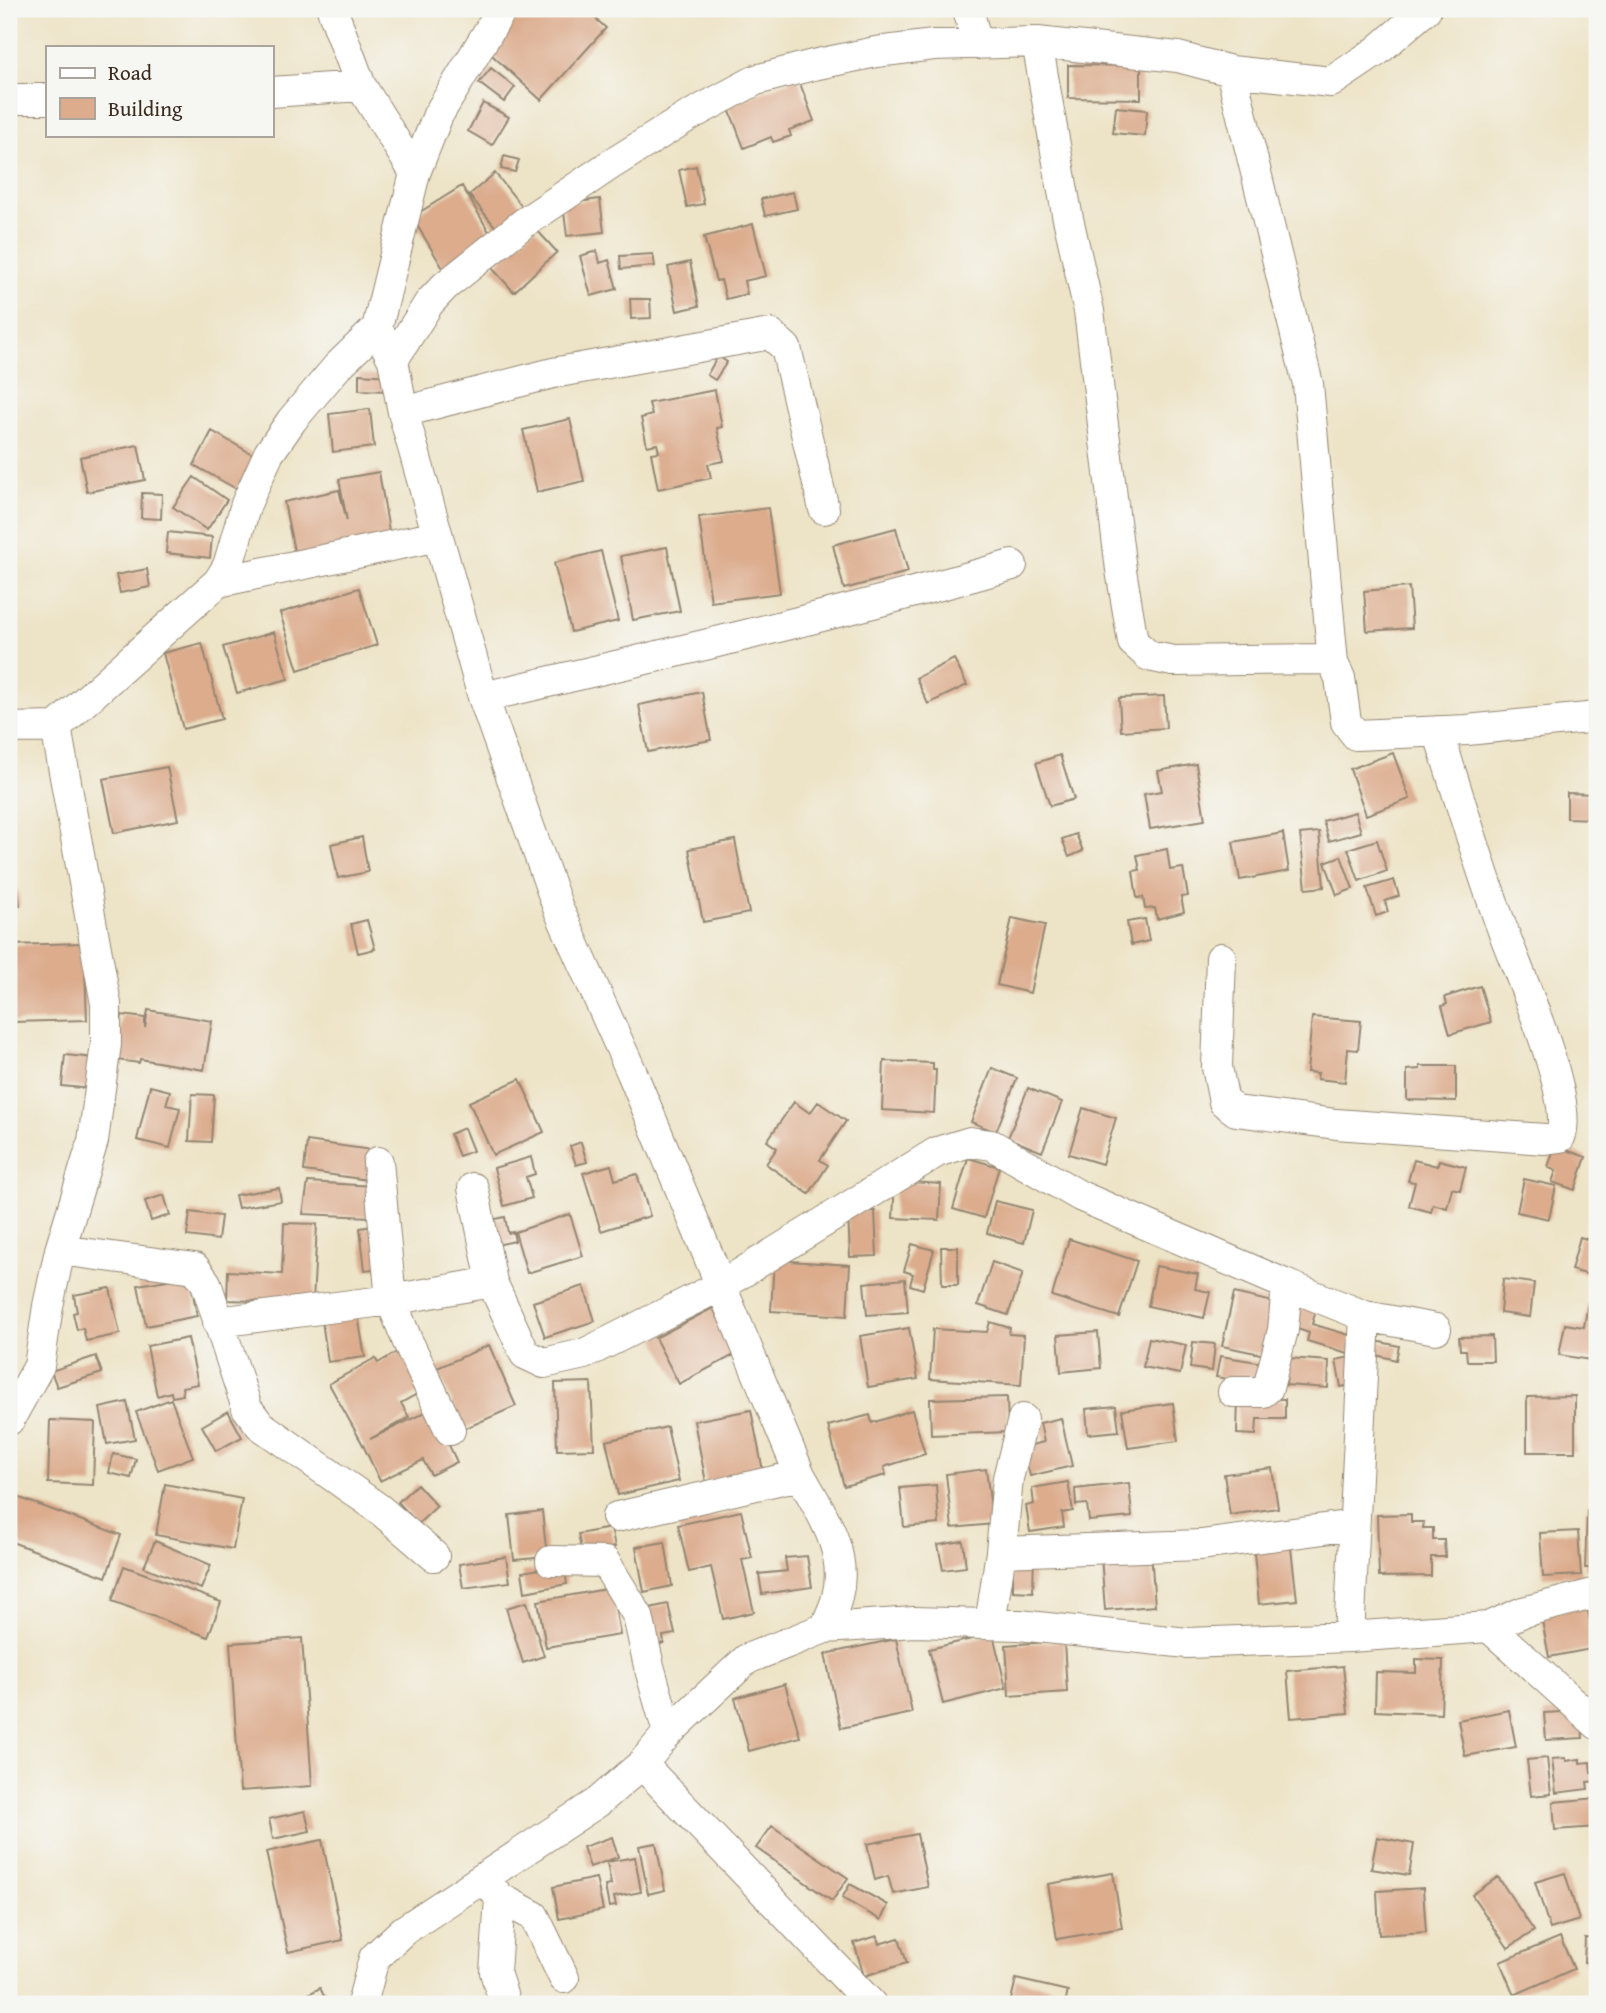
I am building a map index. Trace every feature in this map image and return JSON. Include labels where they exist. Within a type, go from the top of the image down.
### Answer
[{"type":"street","points":[[332,9],[360,86],[415,173]]},
{"type":"street","points":[[9,728],[56,727],[218,582],[228,566],[246,504],[269,453],[292,420],[337,368],[377,328],[415,173],[438,115],[502,9]]},
{"type":"street","points":[[968,9],[977,44]]},
{"type":"street","points":[[393,360],[429,303],[445,286],[524,223],[610,164],[687,117],[756,80],[876,52],[933,45],[1037,42],[1178,57],[1231,71],[1331,82],[1377,51],[1426,9]]},
{"type":"street","points":[[1037,42],[1067,214],[1089,311],[1121,570],[1133,642],[1149,656],[1173,661],[1324,659],[1334,663]]},
{"type":"street","points":[[1231,71],[1308,384],[1334,663],[1340,678],[1346,722],[1356,735],[1438,731],[1597,717]]},
{"type":"street","points":[[273,92],[360,86]]},
{"type":"street","points":[[9,99],[46,99]]},
{"type":"street","points":[[377,328],[393,360],[403,412],[483,697],[558,908],[637,1085],[800,1475],[834,1535],[839,1566],[838,1596],[825,1628]]},
{"type":"street","points":[[403,412],[553,373],[770,334],[786,348],[824,509]]},
{"type":"street","points":[[218,582],[438,536]]},
{"type":"street","points":[[483,697],[763,632],[1012,565]]},
{"type":"street","points":[[9,1420],[39,1366],[60,1250],[93,1141],[106,1044],[106,1004],[56,727]]},
{"type":"street","points":[[1221,958],[1217,1068],[1224,1102],[1236,1111],[1336,1124],[1545,1139],[1560,1137],[1564,1129],[1560,1095],[1532,1000],[1497,917],[1438,731]]},
{"type":"street","points":[[473,1188],[492,1282],[525,1354],[544,1363],[584,1354],[722,1285],[937,1152],[970,1142],[992,1145],[1080,1196],[1287,1285],[1366,1316],[1436,1329]]},
{"type":"street","points":[[378,1162],[391,1300],[450,1430]]},
{"type":"street","points":[[60,1250],[195,1268],[206,1283],[247,1408],[260,1425],[378,1508],[434,1556]]},
{"type":"street","points":[[218,1322],[391,1300],[492,1282]]},
{"type":"street","points":[[1233,1392],[1263,1392],[1268,1388],[1283,1330],[1287,1285]]},
{"type":"street","points":[[1349,1637],[1366,1316]]},
{"type":"street","points":[[990,1624],[1001,1552],[1008,1478],[1023,1419]]},
{"type":"street","points":[[617,1517],[800,1475]]},
{"type":"street","points":[[1001,1552],[1067,1552],[1201,1545],[1354,1525]]},
{"type":"street","points":[[551,1560],[605,1562],[614,1574],[638,1616],[668,1733]]},
{"type":"street","points":[[362,2004],[374,1958],[402,1931],[492,1888],[642,1764],[668,1733],[747,1659],[825,1628],[914,1622],[1019,1625],[1186,1643],[1349,1637],[1489,1627],[1523,1612],[1597,1594]]},
{"type":"street","points":[[1489,1627],[1597,1724]]},
{"type":"street","points":[[642,1764],[871,2004]]},
{"type":"street","points":[[492,1888],[534,1916],[564,1978]]},
{"type":"street","points":[[492,1888],[495,1972],[505,2004]]},
{"type":"building","points":[[515,9],[585,9],[606,28],[541,100],[482,46]]},
{"type":"building","points":[[1068,65],[1141,66],[1141,99],[1068,98]]},
{"type":"building","points":[[491,68],[515,87],[504,102],[479,83]]},
{"type":"building","points":[[798,78],[814,121],[789,130],[791,136],[773,142],[771,137],[744,148],[728,106]]},
{"type":"building","points":[[483,103],[509,117],[492,145],[468,131]]},
{"type":"building","points":[[1116,107],[1147,110],[1145,136],[1113,133]]},
{"type":"building","points":[[504,156],[519,160],[515,172],[501,169]]},
{"type":"building","points":[[696,166],[704,204],[687,207],[679,170]]},
{"type":"building","points":[[495,173],[523,208],[498,230],[469,195]]},
{"type":"building","points":[[462,186],[494,240],[444,270],[412,217]]},
{"type":"building","points":[[793,192],[797,209],[765,216],[761,199]]},
{"type":"building","points":[[600,199],[604,232],[567,236],[563,204]]},
{"type":"building","points":[[753,224],[766,276],[744,281],[747,294],[726,299],[721,280],[716,281],[704,237]]},
{"type":"building","points":[[535,228],[557,252],[514,292],[492,268]]},
{"type":"building","points":[[597,251],[600,263],[609,260],[617,289],[591,296],[580,256]]},
{"type":"building","points":[[653,254],[655,266],[621,269],[620,256]]},
{"type":"building","points":[[690,262],[699,306],[677,311],[668,267]]},
{"type":"building","points":[[630,299],[650,299],[651,318],[631,319]]},
{"type":"building","points":[[718,356],[727,362],[715,380],[707,375]]},
{"type":"building","points":[[359,374],[391,376],[390,391],[359,390]]},
{"type":"building","points":[[715,390],[722,427],[717,428],[724,461],[708,464],[711,478],[658,489],[651,453],[659,452],[657,444],[647,446],[641,418],[652,415],[649,403]]},
{"type":"building","points":[[370,409],[374,447],[333,452],[329,414]]},
{"type":"building","points":[[570,419],[584,481],[537,492],[523,430]]},
{"type":"building","points":[[212,431],[259,458],[240,491],[194,465]]},
{"type":"building","points":[[138,445],[145,480],[87,492],[80,457]]},
{"type":"building","points":[[379,472],[390,537],[296,561],[284,502],[339,490],[347,521],[339,479]]},
{"type":"building","points":[[194,477],[227,500],[207,530],[173,507]]},
{"type":"building","points":[[142,493],[162,494],[161,519],[141,518]]},
{"type":"building","points":[[768,508],[780,593],[711,602],[699,517]]},
{"type":"building","points":[[896,528],[908,572],[844,589],[833,545]]},
{"type":"building","points":[[168,532],[212,537],[210,558],[166,553]]},
{"type":"building","points":[[667,547],[680,611],[633,620],[621,556]]},
{"type":"building","points":[[601,551],[618,621],[571,632],[554,563]]},
{"type":"building","points":[[147,569],[150,587],[120,593],[116,575]]},
{"type":"building","points":[[1409,587],[1412,628],[1367,631],[1364,591]]},
{"type":"building","points":[[359,588],[377,645],[298,670],[280,613]]},
{"type":"building","points":[[274,632],[288,679],[237,693],[223,647]]},
{"type":"building","points":[[202,643],[222,719],[183,729],[163,653]]},
{"type":"building","points":[[954,659],[967,685],[928,704],[916,678]]},
{"type":"building","points":[[702,692],[711,740],[648,752],[639,705]]},
{"type":"building","points":[[1164,696],[1166,728],[1121,731],[1119,698]]},
{"type":"building","points":[[1393,753],[1410,799],[1366,815],[1350,769]]},
{"type":"building","points":[[1060,755],[1074,799],[1050,806],[1036,763]]},
{"type":"building","points":[[1196,764],[1205,820],[1150,829],[1144,794],[1162,791],[1158,771]]},
{"type":"building","points":[[167,767],[178,820],[114,833],[103,779]]},
{"type":"building","points":[[1567,793],[1594,794],[1593,819],[1567,818]]},
{"type":"building","points":[[1355,812],[1361,832],[1329,841],[1323,821]]},
{"type":"building","points":[[1319,832],[1324,887],[1306,889],[1300,834]]},
{"type":"building","points":[[1283,833],[1289,871],[1240,880],[1233,842]]},
{"type":"building","points":[[1076,834],[1083,851],[1069,857],[1062,839]]},
{"type":"building","points":[[362,837],[368,872],[338,878],[331,844]]},
{"type":"building","points":[[735,840],[749,913],[703,922],[689,849]]},
{"type":"building","points":[[1377,840],[1387,871],[1359,881],[1348,849]]},
{"type":"building","points":[[1167,849],[1170,870],[1183,868],[1188,896],[1181,897],[1184,912],[1157,919],[1155,908],[1145,909],[1143,897],[1137,898],[1133,871],[1140,870],[1137,855]]},
{"type":"building","points":[[1341,856],[1353,889],[1337,895],[1325,862]]},
{"type":"building","points":[[9,877],[12,891],[18,890],[20,906],[9,908]]},
{"type":"building","points":[[1394,880],[1399,896],[1385,901],[1388,912],[1376,916],[1367,888]]},
{"type":"building","points":[[1012,918],[1045,925],[1030,993],[997,985]]},
{"type":"building","points":[[1145,919],[1149,941],[1131,945],[1127,922]]},
{"type":"building","points":[[367,920],[375,949],[358,953],[351,924]]},
{"type":"building","points":[[84,943],[87,1020],[13,1022],[10,945]]},
{"type":"building","points":[[1480,986],[1491,1022],[1450,1034],[1442,1006],[1447,1004],[1445,997]]},
{"type":"building","points":[[148,1010],[212,1021],[204,1070],[140,1059],[139,1063],[116,1060],[122,1015],[145,1018],[145,1028]]},
{"type":"building","points":[[1312,1017],[1361,1021],[1358,1050],[1348,1049],[1345,1082],[1317,1079],[1318,1073],[1307,1072]]},
{"type":"building","points":[[65,1055],[95,1058],[92,1089],[62,1086]]},
{"type":"building","points":[[884,1061],[933,1063],[933,1070],[936,1070],[934,1113],[882,1110]]},
{"type":"building","points":[[1420,1066],[1456,1066],[1456,1101],[1407,1100],[1407,1070],[1420,1069]]},
{"type":"building","points":[[992,1068],[1017,1078],[996,1132],[971,1122]]},
{"type":"building","points":[[520,1079],[544,1132],[493,1155],[469,1102]]},
{"type":"building","points":[[150,1086],[170,1091],[166,1105],[180,1108],[170,1148],[137,1140]]},
{"type":"building","points":[[1028,1088],[1062,1102],[1042,1152],[1008,1138]]},
{"type":"building","points":[[192,1094],[214,1095],[211,1142],[189,1141]]},
{"type":"building","points":[[794,1102],[810,1113],[818,1102],[846,1121],[820,1160],[828,1165],[809,1194],[766,1164],[777,1148],[767,1141]]},
{"type":"building","points":[[1083,1108],[1116,1118],[1102,1164],[1069,1154]]},
{"type":"building","points":[[464,1128],[473,1151],[459,1156],[450,1134]]},
{"type":"building","points":[[307,1141],[372,1150],[368,1180],[304,1171]]},
{"type":"building","points":[[581,1142],[587,1162],[576,1165],[570,1146]]},
{"type":"building","points":[[1555,1146],[1586,1157],[1575,1190],[1552,1182],[1556,1171],[1548,1167]]},
{"type":"building","points":[[531,1157],[535,1174],[526,1177],[532,1198],[504,1206],[494,1168]]},
{"type":"building","points":[[968,1158],[999,1167],[984,1218],[953,1209]]},
{"type":"building","points":[[1414,1160],[1437,1166],[1439,1160],[1466,1167],[1460,1190],[1452,1188],[1447,1208],[1433,1204],[1431,1212],[1409,1206],[1415,1182],[1408,1181]]},
{"type":"building","points":[[611,1165],[615,1180],[637,1174],[650,1216],[601,1231],[583,1173]]},
{"type":"building","points":[[1524,1179],[1556,1186],[1549,1219],[1517,1212]]},
{"type":"building","points":[[895,1181],[941,1184],[939,1220],[893,1218]]},
{"type":"building","points":[[308,1182],[373,1186],[371,1217],[303,1214]]},
{"type":"building","points":[[279,1188],[281,1201],[238,1208],[235,1195]]},
{"type":"building","points":[[164,1195],[170,1215],[151,1221],[145,1201]]},
{"type":"building","points":[[995,1201],[1032,1210],[1024,1243],[987,1233]]},
{"type":"building","points":[[875,1211],[877,1256],[850,1257],[848,1212]]},
{"type":"building","points":[[190,1212],[221,1216],[218,1240],[187,1236]]},
{"type":"building","points":[[570,1214],[583,1256],[527,1273],[515,1232]]},
{"type":"building","points":[[505,1217],[508,1233],[513,1232],[515,1241],[496,1245],[491,1220]]},
{"type":"building","points":[[284,1223],[317,1224],[313,1303],[227,1300],[228,1271],[282,1274]]},
{"type":"building","points":[[378,1225],[383,1268],[365,1270],[360,1228]]},
{"type":"building","points":[[1580,1237],[1597,1242],[1597,1277],[1571,1270]]},
{"type":"building","points":[[1069,1239],[1137,1261],[1119,1317],[1052,1296]]},
{"type":"building","points":[[912,1244],[934,1250],[923,1289],[910,1285],[913,1274],[904,1271]]},
{"type":"building","points":[[941,1247],[958,1247],[958,1285],[942,1285]]},
{"type":"building","points":[[774,1260],[850,1265],[847,1316],[771,1311]]},
{"type":"building","points":[[992,1262],[1023,1273],[1008,1315],[978,1305]]},
{"type":"building","points":[[1156,1266],[1198,1274],[1195,1289],[1210,1292],[1204,1318],[1148,1306]]},
{"type":"building","points":[[190,1276],[197,1316],[146,1326],[138,1285]]},
{"type":"building","points":[[905,1279],[908,1312],[867,1315],[864,1283]]},
{"type":"building","points":[[1503,1279],[1534,1283],[1530,1317],[1500,1313]]},
{"type":"building","points":[[584,1286],[595,1321],[545,1337],[533,1302]]},
{"type":"building","points":[[110,1288],[120,1334],[86,1341],[83,1328],[77,1330],[73,1313],[77,1312],[74,1295]]},
{"type":"building","points":[[1234,1293],[1281,1304],[1270,1356],[1222,1346]]},
{"type":"building","points":[[1299,1302],[1317,1307],[1312,1324],[1356,1337],[1351,1354],[1307,1341],[1309,1333],[1292,1327]]},
{"type":"building","points":[[1588,1303],[1597,1304],[1597,1361],[1559,1355],[1565,1324],[1584,1327]]},
{"type":"building","points":[[713,1308],[736,1354],[679,1384],[655,1338]]},
{"type":"building","points":[[358,1316],[365,1357],[328,1362],[322,1321]]},
{"type":"building","points":[[990,1322],[1010,1328],[1009,1334],[1024,1335],[1021,1385],[930,1379],[933,1329],[987,1332]]},
{"type":"building","points":[[909,1328],[918,1379],[868,1387],[860,1336]]},
{"type":"building","points":[[1098,1332],[1101,1368],[1061,1372],[1058,1335]]},
{"type":"building","points":[[1492,1336],[1493,1361],[1467,1361],[1466,1350],[1460,1350],[1459,1337]]},
{"type":"building","points":[[188,1338],[198,1384],[182,1387],[183,1395],[172,1397],[171,1392],[157,1396],[147,1346]]},
{"type":"building","points":[[1149,1338],[1186,1345],[1180,1374],[1143,1367]]},
{"type":"building","points":[[1371,1340],[1399,1346],[1396,1360],[1368,1353]]},
{"type":"building","points":[[1193,1342],[1215,1344],[1212,1371],[1190,1368]]},
{"type":"building","points":[[489,1345],[516,1406],[464,1429],[437,1368]]},
{"type":"building","points":[[402,1349],[426,1389],[401,1403],[409,1417],[370,1439],[432,1409],[457,1462],[431,1475],[423,1460],[380,1481],[329,1384],[375,1358],[378,1363]]},
{"type":"building","points":[[96,1356],[102,1373],[57,1387],[51,1371]]},
{"type":"building","points":[[1220,1356],[1264,1363],[1261,1385],[1216,1377]]},
{"type":"building","points":[[1355,1356],[1360,1383],[1341,1387],[1336,1360]]},
{"type":"building","points":[[1288,1358],[1329,1361],[1328,1388],[1286,1385]]},
{"type":"building","points":[[591,1382],[594,1449],[557,1450],[555,1383]]},
{"type":"building","points":[[1575,1396],[1575,1452],[1527,1452],[1527,1397]]},
{"type":"building","points":[[1007,1397],[1008,1432],[931,1435],[930,1399]]},
{"type":"building","points":[[1238,1398],[1285,1399],[1285,1419],[1257,1419],[1256,1435],[1237,1434]]},
{"type":"building","points":[[171,1399],[193,1457],[158,1470],[136,1412]]},
{"type":"building","points":[[127,1402],[135,1439],[107,1444],[100,1408]]},
{"type":"building","points":[[1173,1403],[1178,1441],[1128,1448],[1122,1410]]},
{"type":"building","points":[[1116,1406],[1119,1431],[1088,1434],[1086,1409]]},
{"type":"building","points":[[751,1410],[763,1471],[706,1482],[694,1421]]},
{"type":"building","points":[[912,1410],[925,1454],[884,1467],[886,1475],[844,1486],[828,1426],[870,1415],[872,1423]]},
{"type":"building","points":[[228,1411],[242,1437],[216,1451],[202,1426]]},
{"type":"building","points":[[1061,1418],[1072,1466],[1030,1476],[1023,1447],[1044,1442],[1040,1423]]},
{"type":"building","points":[[50,1420],[95,1422],[93,1485],[48,1483]]},
{"type":"building","points":[[667,1427],[679,1481],[618,1495],[606,1441]]},
{"type":"building","points":[[113,1454],[136,1459],[131,1478],[109,1473]]},
{"type":"building","points":[[1272,1468],[1278,1508],[1230,1515],[1224,1474]]},
{"type":"building","points":[[986,1469],[993,1524],[952,1528],[946,1474]]},
{"type":"building","points":[[1068,1482],[1073,1511],[1062,1513],[1064,1527],[1030,1532],[1026,1506],[1034,1504],[1032,1488]]},
{"type":"building","points":[[1129,1483],[1132,1517],[1089,1521],[1087,1504],[1076,1505],[1075,1489]]},
{"type":"building","points":[[165,1484],[242,1499],[233,1549],[156,1535]]},
{"type":"building","points":[[417,1484],[437,1506],[418,1524],[398,1502]]},
{"type":"building","points":[[936,1485],[939,1524],[904,1527],[900,1488]]},
{"type":"building","points":[[9,1494],[121,1535],[106,1577],[9,1541]]},
{"type":"building","points":[[1587,1510],[1597,1510],[1597,1568],[1585,1568]]},
{"type":"building","points":[[542,1511],[547,1557],[514,1560],[509,1515]]},
{"type":"building","points":[[741,1511],[752,1558],[742,1560],[754,1612],[723,1619],[711,1567],[689,1572],[678,1525]]},
{"type":"building","points":[[1411,1514],[1411,1522],[1424,1522],[1423,1528],[1433,1528],[1433,1540],[1444,1540],[1445,1557],[1431,1557],[1431,1576],[1379,1577],[1377,1515]]},
{"type":"building","points":[[611,1528],[615,1547],[582,1554],[578,1534]]},
{"type":"building","points":[[1578,1531],[1581,1575],[1543,1577],[1540,1533]]},
{"type":"building","points":[[1290,1539],[1297,1600],[1259,1604],[1253,1543]]},
{"type":"building","points":[[155,1541],[211,1565],[201,1589],[144,1567]]},
{"type":"building","points":[[963,1541],[966,1567],[943,1570],[938,1545]]},
{"type":"building","points":[[665,1542],[672,1586],[644,1592],[636,1547]]},
{"type":"building","points":[[1151,1552],[1155,1606],[1105,1610],[1101,1556]]},
{"type":"building","points":[[1013,1553],[1034,1554],[1033,1592],[1013,1591]]},
{"type":"building","points":[[807,1556],[812,1587],[762,1594],[759,1574],[787,1571],[785,1558]]},
{"type":"building","points":[[506,1557],[510,1582],[463,1588],[459,1564]]},
{"type":"building","points":[[564,1565],[567,1584],[525,1592],[522,1572]]},
{"type":"building","points":[[124,1566],[221,1602],[208,1637],[112,1601]]},
{"type":"building","points":[[612,1588],[620,1635],[546,1647],[538,1601]]},
{"type":"building","points":[[527,1602],[544,1656],[523,1663],[506,1608]]},
{"type":"building","points":[[668,1604],[675,1634],[663,1636],[664,1643],[649,1647],[641,1610]]},
{"type":"building","points":[[1587,1606],[1596,1648],[1549,1657],[1541,1615]]},
{"type":"building","points":[[993,1634],[1006,1688],[943,1704],[929,1649]]},
{"type":"building","points":[[302,1638],[312,1786],[240,1791],[230,1643]]},
{"type":"building","points":[[896,1639],[912,1713],[841,1728],[825,1654]]},
{"type":"building","points":[[1064,1641],[1067,1692],[1009,1696],[1006,1645]]},
{"type":"building","points":[[1416,1659],[1443,1660],[1441,1714],[1375,1711],[1376,1672],[1416,1673]]},
{"type":"building","points":[[1343,1666],[1348,1713],[1291,1718],[1287,1671]]},
{"type":"building","points":[[785,1684],[800,1737],[749,1751],[735,1698]]},
{"type":"building","points":[[1509,1710],[1516,1747],[1465,1756],[1458,1720]]},
{"type":"building","points":[[1581,1711],[1583,1738],[1546,1740],[1544,1713]]},
{"type":"building","points":[[1547,1758],[1551,1794],[1531,1796],[1527,1760]]},
{"type":"building","points":[[1566,1758],[1566,1761],[1580,1759],[1580,1763],[1590,1762],[1591,1773],[1597,1772],[1597,1781],[1587,1782],[1588,1789],[1556,1793],[1552,1759]]},
{"type":"building","points":[[1597,1798],[1597,1827],[1555,1830],[1553,1802]]},
{"type":"building","points":[[305,1811],[310,1831],[273,1839],[269,1819]]},
{"type":"building","points":[[772,1826],[848,1878],[832,1901],[756,1848]]},
{"type":"building","points":[[917,1834],[928,1887],[893,1894],[888,1876],[875,1880],[867,1844]]},
{"type":"building","points":[[612,1837],[618,1857],[590,1867],[583,1847]]},
{"type":"building","points":[[1377,1837],[1414,1844],[1409,1875],[1371,1869]]},
{"type":"building","points":[[322,1840],[343,1940],[288,1952],[266,1852]]},
{"type":"building","points":[[656,1843],[665,1890],[648,1894],[639,1846]]},
{"type":"building","points":[[635,1857],[641,1892],[614,1897],[616,1906],[609,1907],[605,1886],[611,1885],[607,1862]]},
{"type":"building","points":[[1113,1873],[1122,1928],[1057,1939],[1048,1884]]},
{"type":"building","points":[[1565,1873],[1579,1920],[1550,1929],[1535,1882]]},
{"type":"building","points":[[1498,1877],[1534,1931],[1508,1948],[1472,1895]]},
{"type":"building","points":[[596,1878],[603,1910],[559,1919],[553,1887]]},
{"type":"building","points":[[850,1884],[888,1905],[881,1920],[842,1898]]},
{"type":"building","points":[[1423,1888],[1426,1932],[1379,1935],[1377,1891]]},
{"type":"building","points":[[877,1936],[879,1944],[899,1938],[907,1963],[864,1976],[854,1943]]},
{"type":"building","points":[[1560,1937],[1574,1969],[1514,1995],[1500,1962]]},
{"type":"building","points":[[1585,1938],[1597,1939],[1597,1963],[1584,1962]]},
{"type":"building","points":[[1016,1979],[1068,1991],[1065,2004],[1010,2004]]},
{"type":"building","points":[[320,1988],[328,2004],[294,2004],[293,2002]]}]
